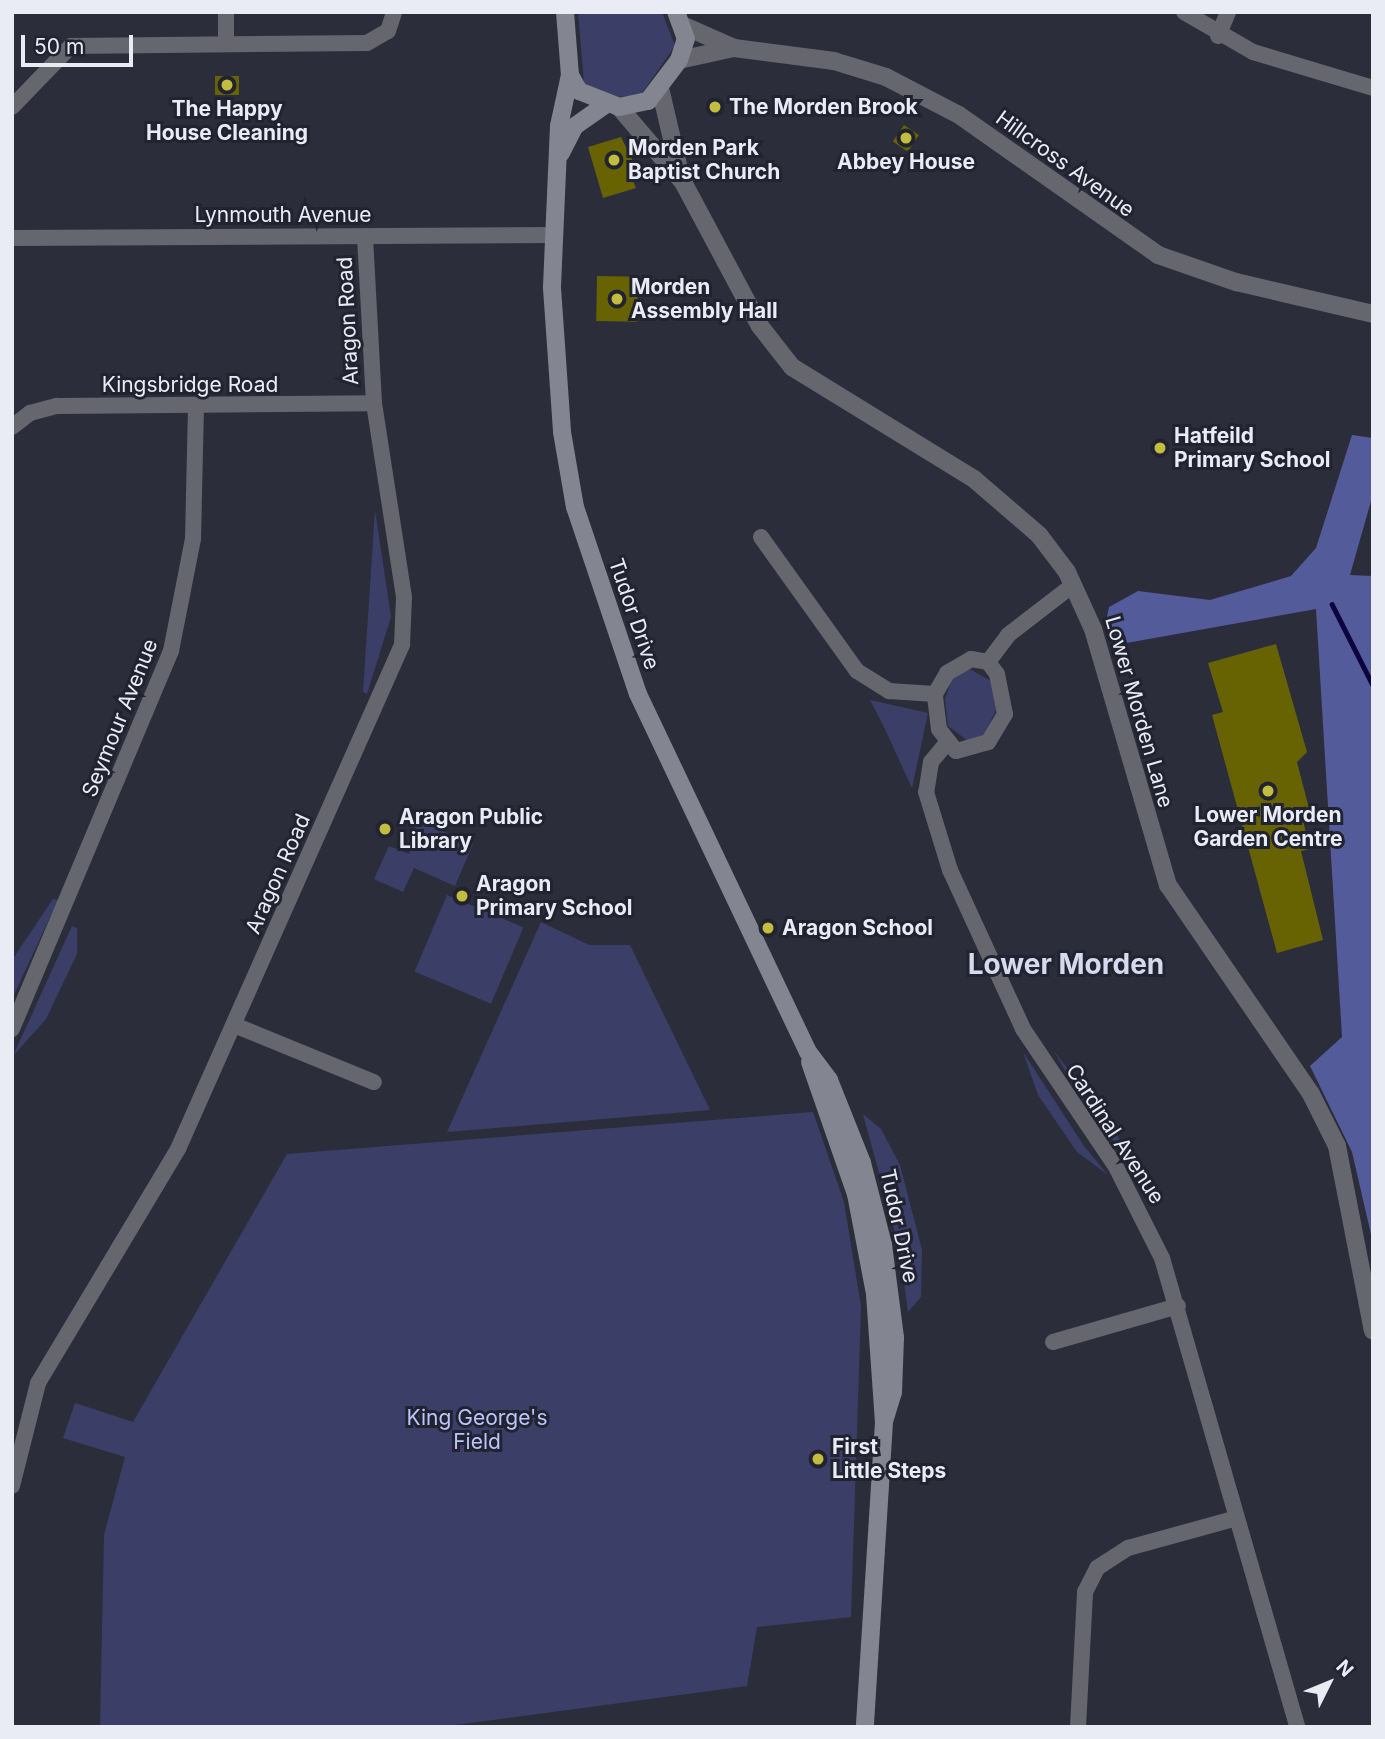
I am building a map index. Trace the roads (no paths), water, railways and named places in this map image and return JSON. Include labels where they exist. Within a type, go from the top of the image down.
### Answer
[{"type":"main road","name":"Tudor Drive","points":[[565,12],[570,75],[560,156],[555,235],[554,350],[562,432],[575,507],[601,594],[652,726],[808,1052],[849,1128],[883,1245],[895,1338],[893,1392],[884,1422],[865,1727]]},
{"type":"main road","points":[[660,88],[679,60],[679,19]]},
{"type":"main road","points":[[570,75],[579,91],[612,107]]},
{"type":"main road","name":"Tudor Drive","points":[[560,156],[575,126],[612,107],[648,101],[660,88]]},
{"type":"street","points":[[226,12],[226,43]]},
{"type":"street","points":[[12,107],[71,46],[367,43],[388,31],[394,12]]},
{"type":"street","points":[[1184,12],[1218,36],[1373,88]]},
{"type":"street","points":[[1218,36],[1228,12]]},
{"type":"street","name":"Hillcross Avenue","points":[[679,19],[734,48]]},
{"type":"street","name":"Hillcross Avenue","points":[[679,60],[734,48],[834,61],[886,77],[958,115],[1158,255],[1236,282],[1373,314]]},
{"type":"street","name":"Lower Morden Lane","points":[[660,88],[683,182],[760,326],[792,367],[974,479],[1039,536],[1073,585],[1101,652],[1168,884],[1311,1094],[1337,1146],[1373,1331]]},
{"type":"street","name":"Lower Morden Lane","points":[[612,107],[683,182]]},
{"type":"street","name":"Lynmouth Avenue","points":[[12,238],[555,235]]},
{"type":"street","name":"Aragon Road","points":[[12,1486],[20,1405],[178,1149],[402,645],[404,597],[374,403],[365,236]]},
{"type":"street","name":"Kingsbridge Road","points":[[12,427],[30,413],[57,407],[374,403]]},
{"type":"street","name":"Seymour Avenue","points":[[12,1029],[167,664],[193,539],[196,406]]},
{"type":"street","points":[[761,537],[857,671],[889,691],[936,694]]},
{"type":"street","points":[[988,662],[1002,684],[1000,728],[972,752],[946,744],[936,694],[957,664],[988,662],[1008,635],[1073,585]]},
{"type":"street","name":"Cardinal Avenue","points":[[946,744],[931,762],[926,792],[970,919],[1023,1029],[1134,1197],[1178,1306],[1297,1727]]},
{"type":"street","points":[[234,1025],[374,1082]]},
{"type":"street","points":[[1053,1342],[1178,1306]]},
{"type":"street","points":[[1078,1727],[1085,1591],[1097,1568],[1128,1548],[1237,1518]]},
{"type":"waterway","points":[[1332,604],[1373,685]]},
{"type":"place","name":"The Happy House Cleaning","points":[[227,85]]},
{"type":"place","name":"The Morden Brook","points":[[715,107]]},
{"type":"place","name":"Abbey House","points":[[906,138]]},
{"type":"place","name":"Morden Park Baptist Church","points":[[614,160]]},
{"type":"place","name":"Morden Assembly Hall","points":[[617,299]]},
{"type":"place","name":"Hatfeild Primary School","points":[[1160,448]]},
{"type":"place","name":"Lower Morden Garden Centre","points":[[1268,791]]},
{"type":"place","name":"Aragon Public Library","points":[[385,829]]},
{"type":"place","name":"Aragon Primary School","points":[[462,896]]},
{"type":"place","name":"Aragon School","points":[[768,928]]},
{"type":"place","name":"First Little Steps","points":[[818,1459]]},
{"type":"district","name":"Lower Morden","points":[[1066,964]]},
{"type":"park label","name":"King George's Field","points":[[477,1430]]}]
